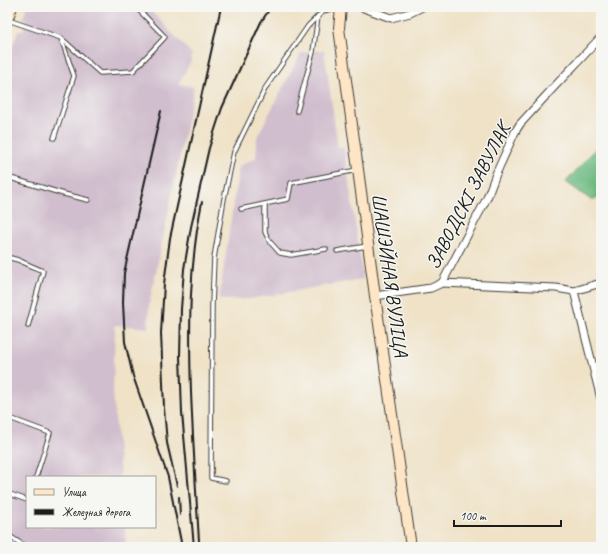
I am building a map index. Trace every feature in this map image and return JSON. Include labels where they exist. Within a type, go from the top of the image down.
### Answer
[{"type":"main road","points":[[7,20],[12,7]]},
{"type":"main road","name":"ШАШЭЙНАЯ ВУЛІЦА","points":[[341,8],[339,28],[375,296],[412,547]]},
{"type":"street","points":[[361,7],[391,18],[410,13],[422,7]]},
{"type":"street","name":"ЗАВОДСКІ ЗАВУЛАК","points":[[375,296],[431,288],[442,283],[487,198],[496,174],[520,124],[601,37]]},
{"type":"street","points":[[442,283],[556,288],[574,291],[601,283]]},
{"type":"street","points":[[574,291],[601,399]]},
{"type":"lane","points":[[7,20],[61,38],[100,73],[133,71],[165,38],[136,7]]},
{"type":"lane","points":[[226,481],[211,478],[212,305],[214,258],[234,152],[263,94],[308,26],[325,10],[330,8],[341,8]]},
{"type":"lane","points":[[297,111],[313,52],[318,16]]},
{"type":"lane","points":[[54,138],[74,76],[61,38]]},
{"type":"lane","points":[[241,209],[288,199],[291,183],[358,170]]},
{"type":"lane","points":[[7,177],[88,200]]},
{"type":"lane","points":[[265,204],[265,232],[270,242],[280,253],[291,255],[326,249]]},
{"type":"lane","points":[[338,252],[368,246]]},
{"type":"lane","points":[[7,257],[43,271],[28,326]]},
{"type":"lane","points":[[7,417],[50,434],[36,476]]},
{"type":"lane","points":[[7,493],[26,500]]},
{"type":"lane","points":[[7,530],[11,537],[26,547]]},
{"type":"shaded area","points":[[27,7],[147,7],[192,54],[190,63],[178,84],[194,87],[149,305],[148,328],[115,325],[113,392],[120,476],[26,476],[26,528],[125,528],[126,547],[7,547],[7,62],[18,31],[23,30],[26,20],[23,18]]},
{"type":"shaded area","points":[[324,50],[338,147],[344,147],[363,279],[250,299],[219,300],[239,166],[256,158],[257,137],[301,53]]},
{"type":"green space","points":[[601,143],[601,197],[591,200],[566,182]]},
{"type":"railway","points":[[177,486],[167,443],[164,408],[161,333],[164,284],[170,238],[221,7]]},
{"type":"railway","points":[[194,547],[182,413],[180,356],[184,269],[191,227],[209,148],[222,108],[261,22],[271,7]]},
{"type":"railway","points":[[161,111],[124,273],[123,303],[125,342],[133,376],[168,477],[182,547]]},
{"type":"railway","points":[[199,541],[191,392],[190,321],[192,273],[202,202]]},
{"type":"railway","points":[[179,497],[180,515]]}]
